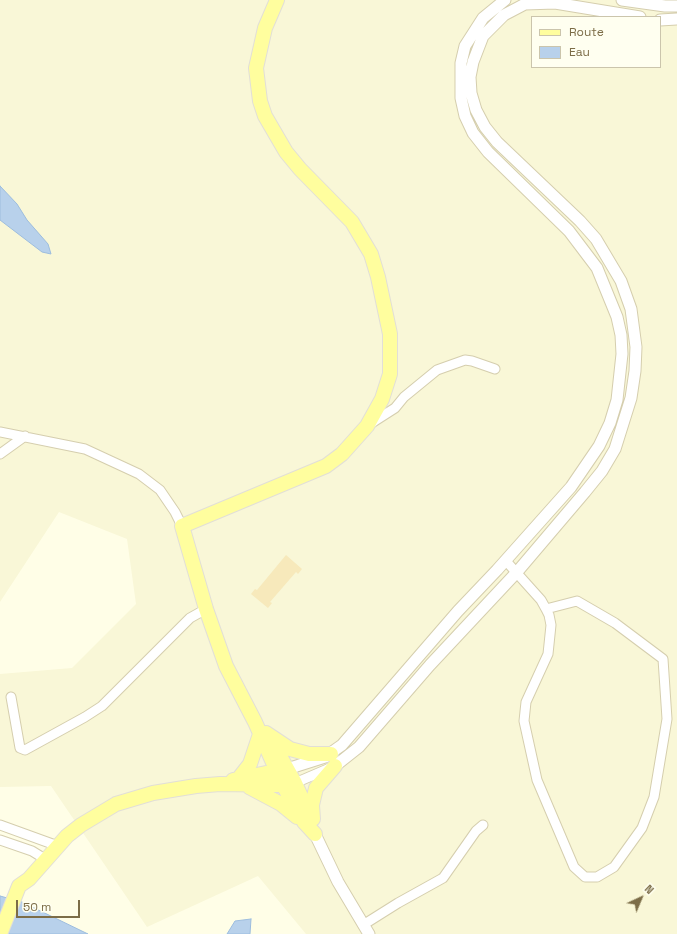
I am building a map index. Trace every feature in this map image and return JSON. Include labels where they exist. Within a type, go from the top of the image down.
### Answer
[{"type":"main road","points":[[277,0],[265,28],[256,68],[257,86],[265,116],[286,152],[300,169],[352,222],[371,254],[390,334],[390,374],[382,399],[367,426],[342,454],[326,466],[182,526],[206,609],[226,666],[311,826]]},
{"type":"main road","points":[[260,730],[290,749],[333,760],[316,788],[312,805],[311,826]]},
{"type":"main road","points":[[241,781],[250,764],[260,730]]},
{"type":"main road","points":[[0,934],[19,886],[29,879],[45,859],[81,825],[122,802],[152,793],[241,781],[282,770]]},
{"type":"main road","points":[[241,781],[281,804],[311,826]]},
{"type":"main road","points":[[241,781],[289,784]]},
{"type":"street","points":[[282,770],[333,760],[342,745],[458,611],[571,487],[599,446],[610,423],[617,400],[622,354],[621,335],[617,316],[597,268],[569,231],[488,152],[473,133],[465,116],[461,98],[461,63],[465,46],[484,18],[505,0]]},
{"type":"street","points":[[622,0],[665,6],[677,6]]},
{"type":"street","points":[[289,784],[358,747],[430,665],[517,572],[602,471],[615,449],[631,398],[636,347],[631,309],[621,281],[596,239],[580,221],[497,142],[485,127],[476,110],[471,93],[470,77],[473,62],[483,36],[504,15],[525,4],[555,2],[634,16]]},
{"type":"street","points":[[661,20],[677,20]]},
{"type":"street","points":[[367,426],[395,408],[404,397],[437,370],[465,360],[495,368]]},
{"type":"street","points":[[0,432],[85,449],[140,474],[160,490],[175,512],[182,526]]},
{"type":"street","points":[[0,454],[25,436]]},
{"type":"street","points":[[506,560],[541,600],[546,609],[551,625],[548,654],[526,702],[524,721],[538,780],[574,867],[585,877],[597,877],[614,867],[642,828],[654,797],[667,719],[663,660],[615,623],[577,601],[546,609]]},
{"type":"street","points":[[11,697],[20,748],[25,750],[74,724],[102,706],[190,618],[206,609]]},
{"type":"street","points":[[0,825],[58,846]]},
{"type":"street","points":[[311,826],[338,882],[366,930],[398,903],[443,878],[476,831],[483,825]]},
{"type":"street","points":[[0,840],[32,851],[45,859]]},
{"type":"shaded area","points":[[0,0],[677,0],[677,934],[306,934],[258,876],[147,927],[51,786],[0,787],[0,674],[72,668],[136,604],[127,539],[59,512],[0,602]]},
{"type":"water","points":[[0,186],[17,204],[27,220],[48,244],[51,254],[42,252],[0,220]]},
{"type":"water","points":[[0,896],[22,902],[88,934],[0,934]]},
{"type":"water","points":[[251,919],[250,934],[227,934],[235,921]]},
{"type":"building","points":[[286,555],[302,569],[298,574],[296,572],[270,602],[272,603],[268,608],[251,594],[255,589],[257,590]]}]
